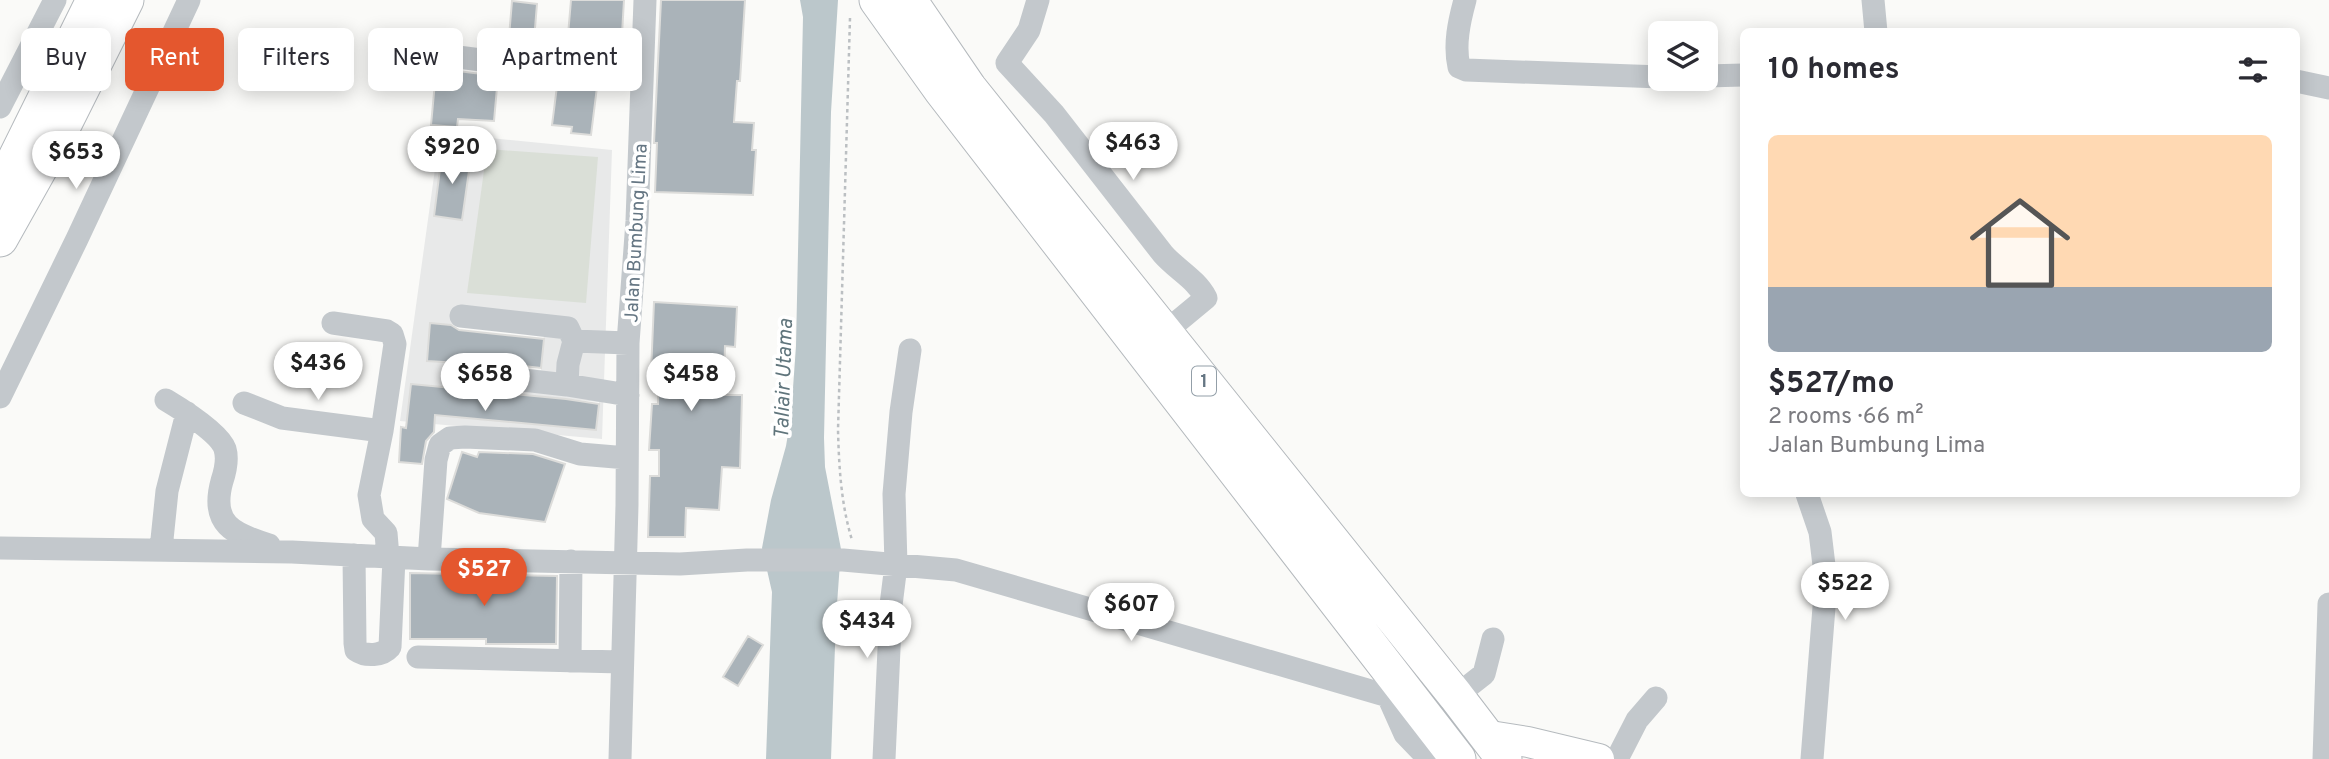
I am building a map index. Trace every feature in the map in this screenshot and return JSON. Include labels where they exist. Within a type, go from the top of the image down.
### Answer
[{"type":"highway","points":[[0,190],[94,0]]},
{"type":"highway","points":[[0,265],[60,132],[126,0]]},
{"type":"highway","name":"1","points":[[909,0],[969,88],[1170,328],[1494,747]]},
{"type":"highway","name":"1","points":[[863,9],[950,102],[1394,691],[1458,759]]},
{"type":"highway","points":[[0,239],[60,132]]},
{"type":"main road","points":[[1494,747],[1528,742],[1599,759]]},
{"type":"street","points":[[0,107],[55,0]]},
{"type":"street","points":[[0,397],[78,239],[188,0]]},
{"type":"street","name":"Jalan Bumbung Lima","points":[[642,76],[645,0]]},
{"type":"street","points":[[1038,0],[1029,30],[1007,63],[1054,114],[1163,254],[1201,289],[1206,298],[1170,328]]},
{"type":"street","points":[[1465,0],[1457,38],[1457,58],[1459,67],[1466,70],[1648,77]]},
{"type":"street","points":[[1873,0],[1876,28]]},
{"type":"street","points":[[1718,76],[1740,75]]},
{"type":"street","points":[[2300,82],[2329,88]]},
{"type":"street","name":"Jalan Bumbung Lima","points":[[620,759],[628,343],[637,221],[641,91]]},
{"type":"street","points":[[461,316],[568,328],[574,341],[568,364],[567,385]]},
{"type":"street","points":[[333,323],[364,330],[378,329],[392,334],[395,344],[383,431],[369,495],[373,519],[386,533],[391,557],[390,647],[379,654],[360,653],[356,650],[354,555]]},
{"type":"street","points":[[574,341],[628,343]]},
{"type":"street","points":[[884,759],[891,605],[896,565],[894,494],[909,350]]},
{"type":"street","points":[[470,374],[628,395]]},
{"type":"street","points":[[166,400],[187,413],[225,448],[225,471],[219,491],[220,512],[224,523],[236,534],[292,552]]},
{"type":"street","points":[[244,403],[282,418],[383,431]]},
{"type":"street","points":[[161,549],[167,491],[187,413]]},
{"type":"street","points":[[429,559],[436,460],[440,445],[450,438],[465,436],[535,440],[580,454],[627,458]]},
{"type":"street","points":[[1808,497],[1820,532],[1826,582],[1812,757]]},
{"type":"street","points":[[0,548],[292,552],[429,559],[680,564],[747,560],[843,560],[956,570],[1394,691],[1405,734],[1429,759]]},
{"type":"street","points":[[570,661],[571,561]]},
{"type":"street","points":[[2324,759],[2329,604]]},
{"type":"street","points":[[1456,696],[1484,674],[1493,639]]},
{"type":"street","points":[[418,657],[622,662]]},
{"type":"street","points":[[1617,759],[1634,727],[1656,698]]},
{"type":"path","points":[[863,9],[848,33],[839,462],[846,517],[852,539],[857,551],[868,562]]},
{"type":"shaded area","points":[[800,0],[838,0],[831,112],[824,438],[825,467],[841,549],[831,759],[766,759],[772,592],[762,548],[771,500],[786,446],[796,346],[803,17]]},
{"type":"shaded area","points":[[440,133],[612,150],[602,439],[400,421]],"holes":[[[442,153],[471,157],[462,220],[434,216]],[[431,323],[544,333],[541,370],[428,361]],[[411,384],[599,402],[596,430],[408,412]]]},
{"type":"shaded area","points":[[487,149],[598,157],[586,303],[467,293]]},
{"type":"building","points":[[571,0],[624,0],[622,28],[569,28]]},
{"type":"building","points":[[661,0],[745,0],[740,81],[737,81],[734,122],[754,123],[752,150],[756,150],[753,195],[655,192],[657,143],[654,143]]},
{"type":"building","points":[[512,1],[537,4],[535,28],[510,28]]},
{"type":"building","points":[[463,72],[477,73],[477,91],[497,91],[494,121],[458,119],[457,127],[431,125],[434,91],[463,91]]},
{"type":"building","points":[[556,91],[596,91],[591,135],[571,133],[572,127],[552,125]]},
{"type":"building","points":[[442,153],[471,157],[462,220],[434,216]]},
{"type":"building","points":[[654,302],[737,307],[735,347],[725,346],[724,376],[725,395],[742,395],[740,468],[722,467],[719,510],[686,508],[685,537],[648,537],[650,476],[659,476],[659,450],[649,450],[652,404],[658,404],[659,372],[651,372]]},
{"type":"building","points":[[430,323],[451,325],[459,330],[544,339],[541,368],[471,360],[460,363],[427,361]]},
{"type":"building","points":[[411,384],[599,404],[596,430],[435,415],[434,432],[426,441],[422,464],[399,462],[401,427],[406,428]]},
{"type":"building","points":[[462,452],[477,457],[479,452],[533,454],[565,464],[545,522],[479,513],[447,499]]},
{"type":"building","points":[[410,573],[557,576],[556,644],[486,644],[486,639],[410,639]]},
{"type":"building","points":[[748,636],[763,645],[738,686],[723,677]]},
{"type":"water label","name":"Taliair Utama","points":[[783,379]]}]
